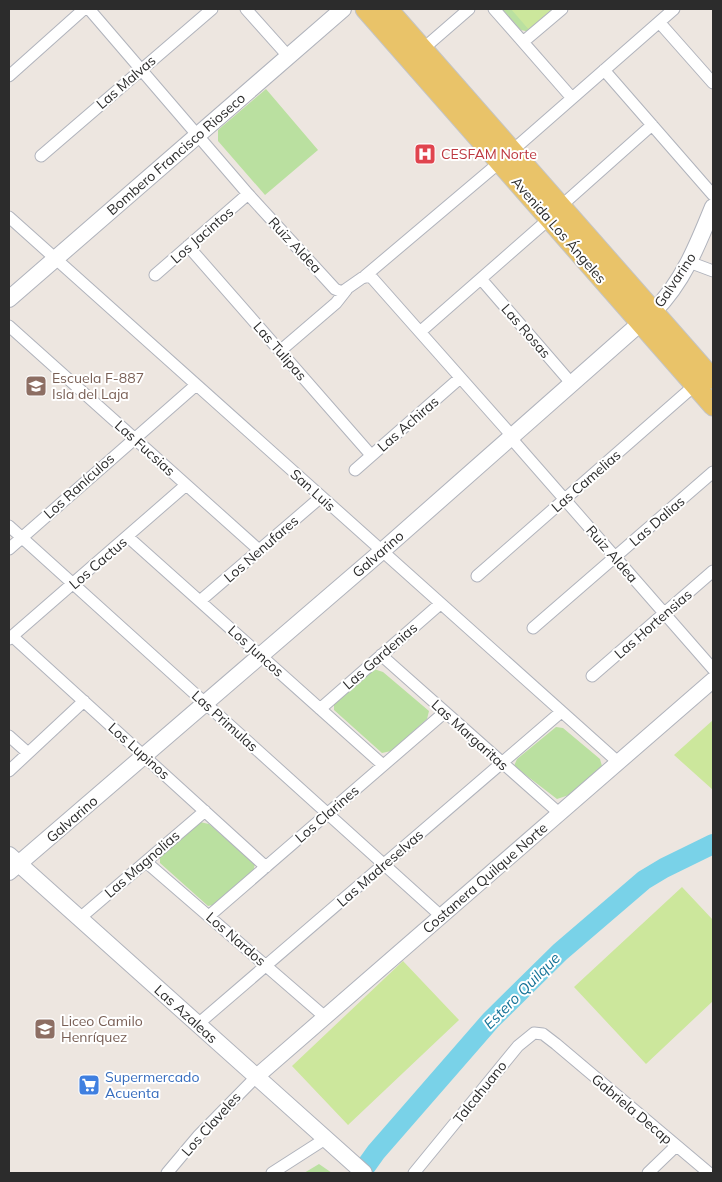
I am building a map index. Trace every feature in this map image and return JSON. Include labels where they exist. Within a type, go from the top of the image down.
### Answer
[{"type":"main road","name":"Bombero Francisco Rioseco","points":[[9,299],[343,9]]},
{"type":"main road","name":"Avenida Los Ángeles","points":[[365,9],[506,156],[647,317],[713,379]]},
{"type":"main road","name":"Avenida Los Ángeles","points":[[388,9],[424,48],[506,156]]},
{"type":"main road","name":"Galvarino","points":[[12,864],[144,756],[261,656],[647,317],[671,290],[689,262],[713,208]]},
{"type":"main road","name":"Avenida Los Ángeles","points":[[647,317],[695,385],[713,406]]},
{"type":"main road","name":"Las Azaleas","points":[[12,864],[80,918],[364,1173]]},
{"type":"street","points":[[9,76],[84,9]]},
{"type":"street","name":"Ruiz Aldea","points":[[89,9],[248,194],[335,288],[342,292],[347,290]]},
{"type":"street","points":[[246,9],[288,56]]},
{"type":"street","points":[[424,48],[469,9]]},
{"type":"street","points":[[494,9],[572,98]]},
{"type":"street","points":[[523,42],[562,9]]},
{"type":"street","points":[[280,351],[336,303],[347,290],[506,156],[674,9]]},
{"type":"street","name":"Las Malvas","points":[[41,156],[207,10]]},
{"type":"street","points":[[659,22],[713,83]]},
{"type":"street","points":[[604,70],[713,195]]},
{"type":"street","points":[[420,332],[652,125]]},
{"type":"street","name":"Los Jacintos","points":[[155,275],[248,194]]},
{"type":"street","name":"San Luis","points":[[9,217],[618,762]]},
{"type":"street","name":"Las Tulipas","points":[[188,246],[372,455]]},
{"type":"street","points":[[689,262],[713,271]]},
{"type":"street","name":"Ruiz Aldea","points":[[365,276],[373,279],[420,332],[713,669]]},
{"type":"street","name":"Las Rosas","points":[[481,279],[572,384]]},
{"type":"street","name":"Las Fucsias","points":[[9,326],[259,550]]},
{"type":"street","name":"Las Achiras","points":[[355,470],[460,378]]},
{"type":"street","name":"Los Ranículos","points":[[9,549],[196,385]]},
{"type":"street","name":"Las Camelias","points":[[477,576],[695,385]]},
{"type":"street","name":"Las Dalias","points":[[533,628],[713,472]]},
{"type":"street","name":"Los Cactus","points":[[11,638],[186,486]]},
{"type":"street","name":"Los Nenufares","points":[[200,601],[321,497]]},
{"type":"street","name":"Las Primulas","points":[[9,526],[441,916]]},
{"type":"street","name":"Los Juncos","points":[[128,537],[384,766]]},
{"type":"street","name":"Las Hortensias","points":[[592,676],[713,572]]},
{"type":"street","name":"Las Gardenias","points":[[320,709],[440,604]]},
{"type":"street","name":"Los Lupinos","points":[[11,638],[84,701],[266,867]]},
{"type":"street","name":"Las Margaritas","points":[[381,655],[560,813]]},
{"type":"street","name":"Costanera Quilque Norte","points":[[256,1077],[713,680]]},
{"type":"street","points":[[9,771],[84,701]]},
{"type":"street","name":"Los Clarines","points":[[209,916],[445,712]]},
{"type":"street","name":"Las Madreselvas","points":[[198,1024],[562,712]]},
{"type":"street","points":[[9,736],[28,753]]},
{"type":"street","name":"Las Magnolias","points":[[80,918],[205,811]]},
{"type":"street","name":"Los Nardos","points":[[146,862],[325,1017]]},
{"type":"street","name":"Talcahuano","points":[[414,1173],[518,1046],[534,1033],[543,1034],[556,1044]]},
{"type":"street","name":"Gabriela Decap","points":[[556,1044],[709,1173]]},
{"type":"street","name":"Los Claveles","points":[[167,1173],[199,1135],[256,1077]]},
{"type":"street","points":[[272,1173],[325,1139]]},
{"type":"street","points":[[648,1173],[676,1146]]},
{"type":"green space","points":[[502,9],[556,9],[530,32],[521,30]]},
{"type":"green space","points":[[511,9],[552,9],[553,11],[530,31]]},
{"type":"green space","points":[[266,89],[318,150],[265,195],[218,141],[218,130]]},
{"type":"green space","points":[[374,669],[383,672],[429,711],[427,719],[391,751],[382,753],[334,710],[334,703]]},
{"type":"green space","points":[[713,720],[713,790],[674,755]]},
{"type":"green space","points":[[556,727],[563,728],[600,759],[602,766],[569,795],[557,799],[514,766],[517,759]]},
{"type":"green space","points":[[200,822],[209,824],[255,864],[253,872],[217,904],[208,906],[160,863],[160,856]]},
{"type":"green space","points":[[682,887],[713,920],[713,1001],[646,1064],[574,987]]},
{"type":"green space","points":[[403,961],[459,1020],[348,1125],[292,1066]]},
{"type":"green space","points":[[319,1164],[332,1173],[304,1173]]},
{"type":"waterway","name":"Estero Quilque","points":[[361,1173],[376,1152],[491,1020],[560,952],[644,880],[713,844]]},
{"type":"place","name":"CESFAM Norte","points":[[425,154]]},
{"type":"place","name":"Escuela F-887 Isla del Laja","points":[[36,386]]},
{"type":"place","name":"Liceo Camilo Henríquez","points":[[45,1029]]},
{"type":"place","name":"Supermercado Acuenta","points":[[89,1085]]}]
